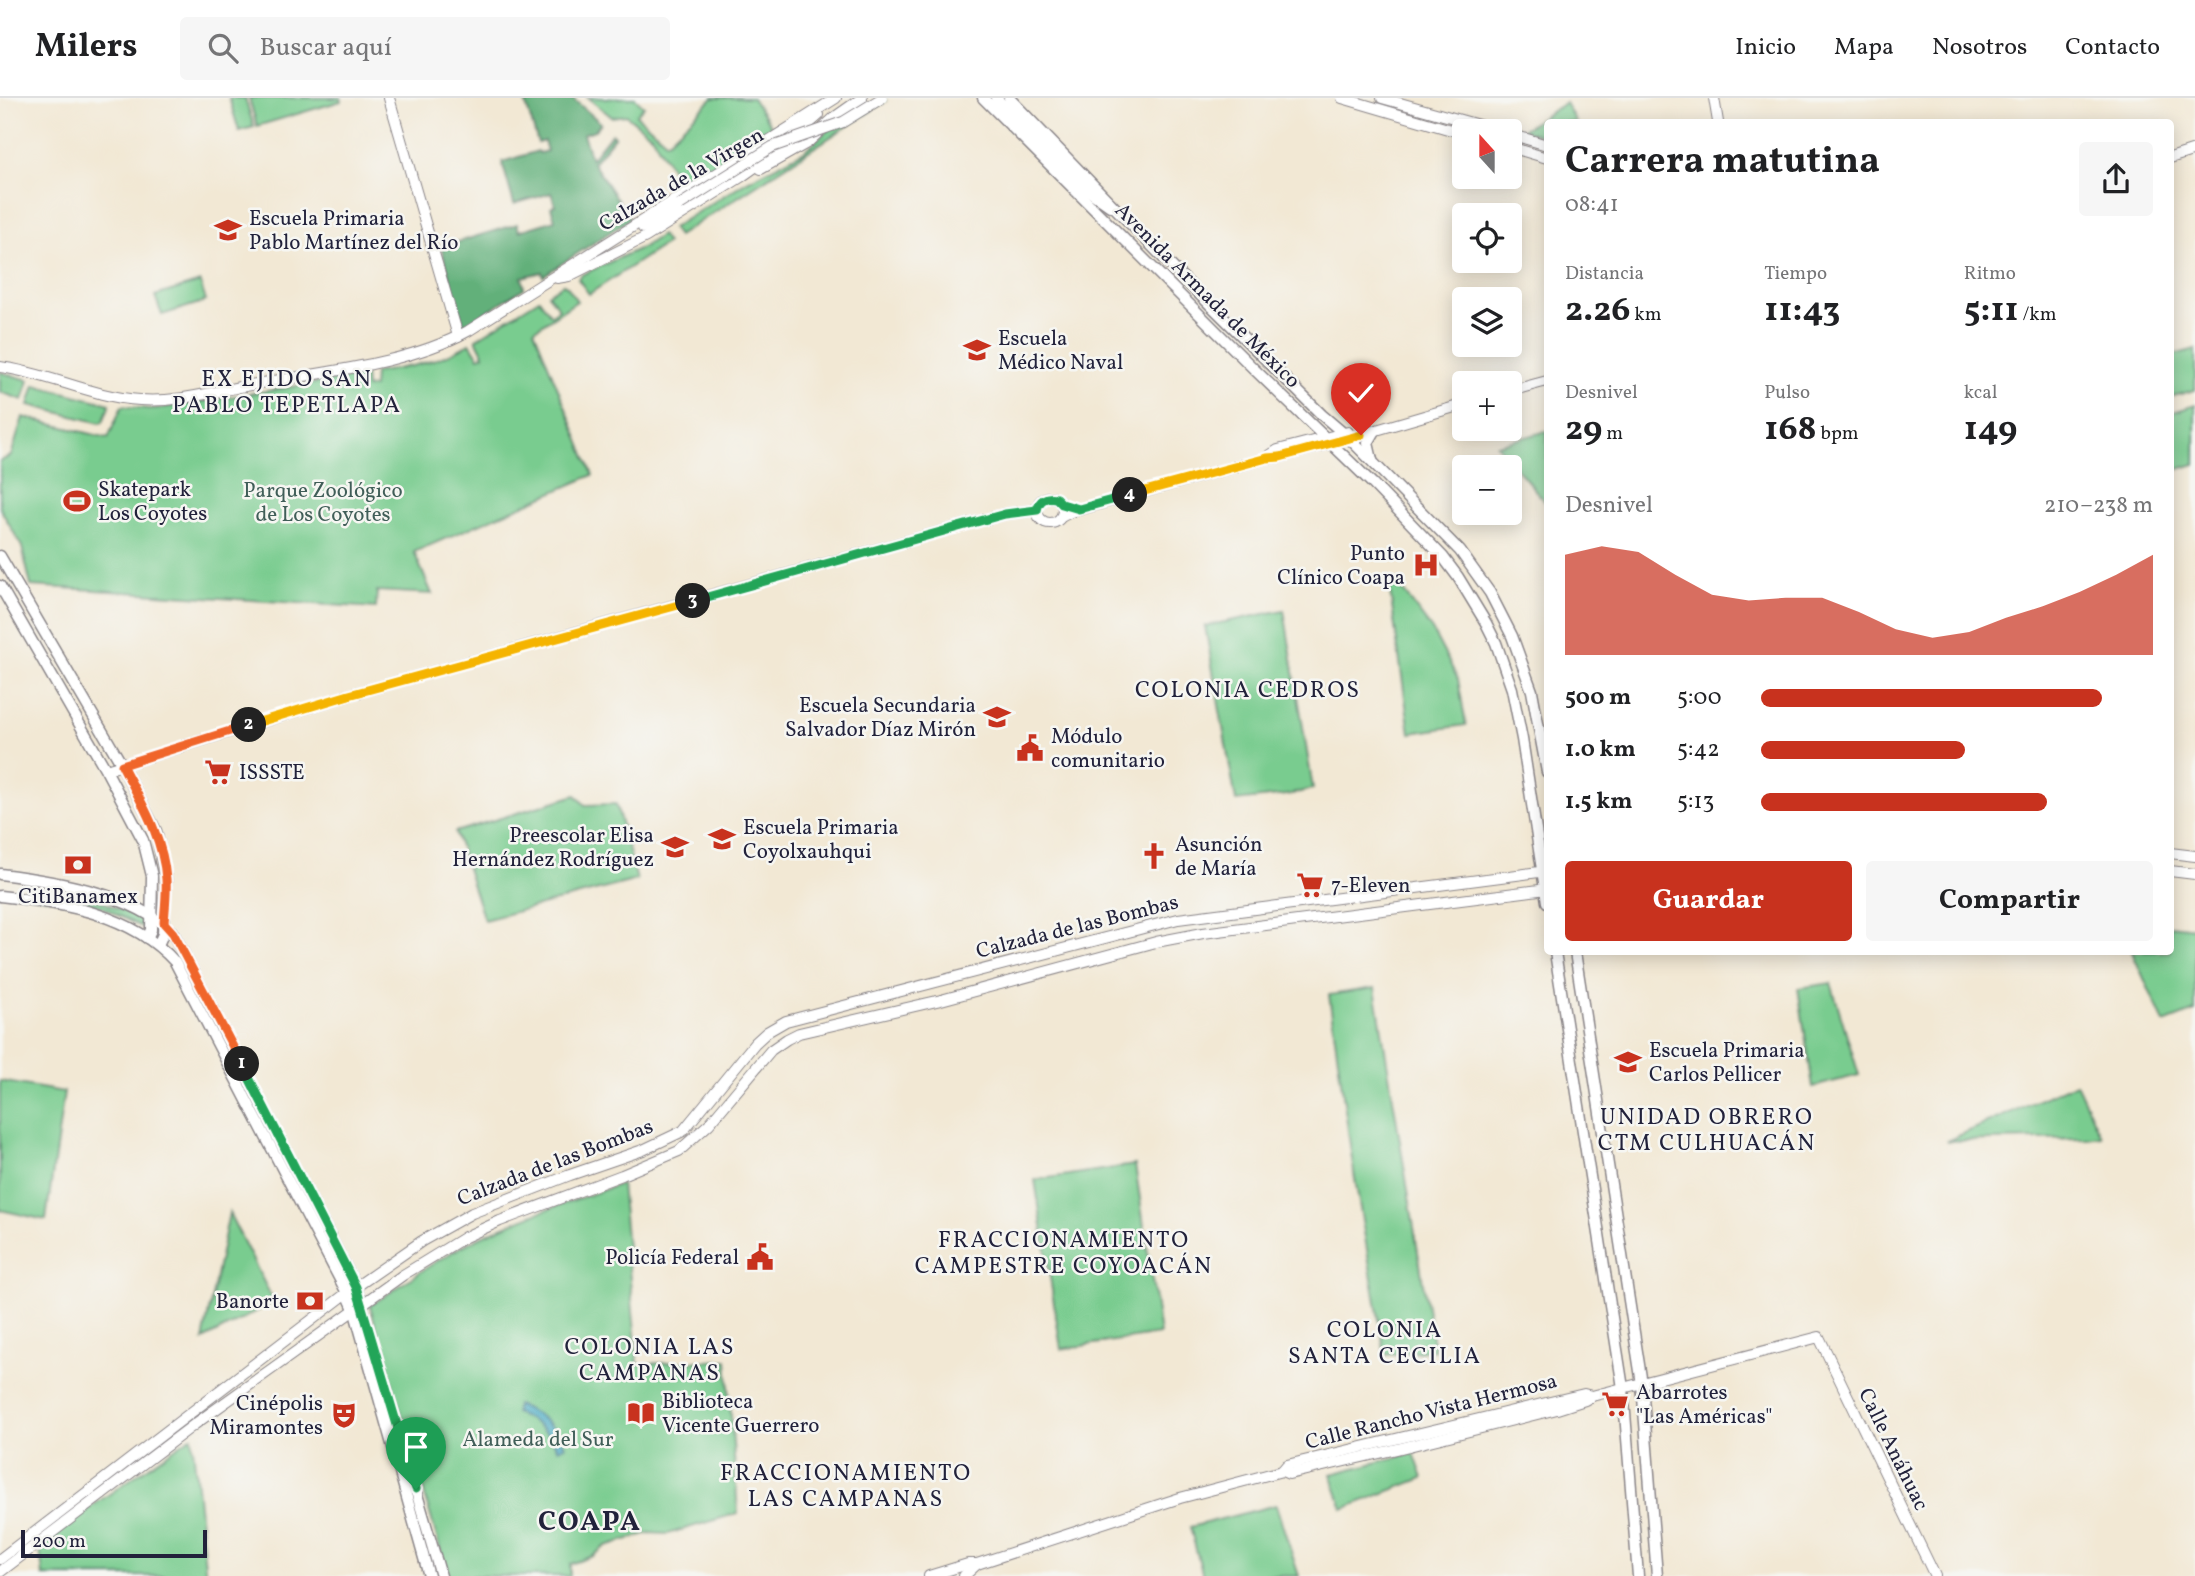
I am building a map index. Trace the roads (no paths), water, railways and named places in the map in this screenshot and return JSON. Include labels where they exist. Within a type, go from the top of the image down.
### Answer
[{"type":"main road","points":[[388,98],[458,336]]},
{"type":"main road","name":"Calzada de la Virgen","points":[[0,365],[116,397],[168,400],[404,357],[458,336],[836,98]]},
{"type":"main road","name":"Calzada de la Virgen","points":[[552,278],[569,276],[639,241],[741,177],[775,153],[798,131],[846,98]]},
{"type":"main road","points":[[741,177],[796,150],[862,98]]},
{"type":"main road","name":"Calzada de la Virgen","points":[[593,252],[638,231],[772,147],[843,122],[882,98]]},
{"type":"main road","name":"Avenida Armada de México","points":[[983,98],[1328,440],[1443,558],[1469,593],[1506,668],[1520,722],[1544,871]]},
{"type":"main road","points":[[996,98],[1083,187],[1116,209]]},
{"type":"main road","name":"Avenida Armada de México","points":[[1009,98],[1116,209],[1460,551],[1502,613],[1524,665],[1532,691],[1544,756]]},
{"type":"main road","points":[[1342,98],[1452,130]]},
{"type":"main road","points":[[1382,98],[1457,119]]},
{"type":"main road","points":[[1714,98],[1718,119]]},
{"type":"main road","points":[[1522,138],[1544,144]]},
{"type":"main road","points":[[2174,157],[2195,150]]},
{"type":"main road","points":[[1522,151],[1544,157]]},
{"type":"main road","points":[[1522,388],[1544,382]]},
{"type":"main road","points":[[1079,509],[1062,504],[1056,498],[1047,497],[1040,502],[1037,510],[1039,517],[1046,523],[1056,523],[1062,516],[1079,509],[1267,458],[1280,457],[1328,440],[1375,431],[1452,408]]},
{"type":"main road","points":[[1346,436],[1395,420],[1403,421]]},
{"type":"main road","points":[[1373,463],[1368,443],[1375,431]]},
{"type":"main road","points":[[1062,504],[1062,516]]},
{"type":"main road","points":[[106,770],[349,695],[1005,514],[1037,510]]},
{"type":"main road","points":[[0,556],[122,765],[151,820],[159,842],[166,879],[163,934],[158,945]]},
{"type":"main road","points":[[0,586],[143,840],[152,876],[151,930],[147,938]]},
{"type":"main road","points":[[2174,853],[2195,856]]},
{"type":"main road","name":"Calzada de las Bombas","points":[[0,1559],[352,1290],[439,1230],[509,1198],[676,1136],[695,1117],[755,1043],[786,1021],[1178,919],[1544,871]]},
{"type":"main road","points":[[2174,871],[2195,874]]},
{"type":"main road","points":[[0,874],[106,895],[152,915],[173,933],[352,1290],[442,1576]]},
{"type":"main road","name":"Calzada de las Bombas","points":[[0,1572],[195,1424],[358,1306],[449,1247],[500,1221],[679,1151],[709,1124],[771,1050],[799,1033],[941,1000],[1179,937],[1544,889]]},
{"type":"main road","points":[[0,896],[89,912],[125,924],[158,945],[175,962],[352,1290]]},
{"type":"main road","points":[[1555,955],[1623,1388],[1638,1576]]},
{"type":"main road","points":[[1575,955],[1642,1384],[1657,1576]]},
{"type":"main road","points":[[439,1230],[449,1247]]},
{"type":"main road","points":[[358,1306],[429,1576]]},
{"type":"main road","name":"Calle Rancho Vista Hermosa","points":[[929,1576],[968,1564],[977,1564],[1180,1498],[1282,1471],[1289,1474],[1323,1467],[1584,1394],[1592,1396],[1642,1384],[1819,1337]]},
{"type":"main road","name":"Calle Anáhuac","points":[[1819,1337],[1935,1576]]},
{"type":"main road","points":[[237,1395],[236,1387],[243,1373]]},
{"type":"main road","name":"Calle Rancho Vista Hermosa","points":[[964,1576],[977,1564]]},
{"type":"water","points":[[517,1405],[546,1421],[565,1446],[558,1449],[540,1427],[515,1413]]},
{"type":"place","name":"Escuela Primaria Pablo Martínez del Río","points":[[228,230]]},
{"type":"place","name":"Escuela Médico Naval","points":[[977,350]]},
{"type":"place","name":"Skatepark Los Coyotes","points":[[77,501]]},
{"type":"place","name":"Punto Clínico Coapa","points":[[1426,565]]},
{"type":"place","name":"Escuela Secundaria Salvador Díaz Mirón","points":[[997,717]]},
{"type":"place","name":"Módulo comunitario","points":[[1030,748]]},
{"type":"place","name":"ISSSTE","points":[[218,772]]},
{"type":"place","name":"Escuela Primaria Coyolxauhqui","points":[[722,839]]},
{"type":"place","name":"Preescolar Elisa Hernández Rodríguez","points":[[675,847]]},
{"type":"place","name":"Asunción de María","points":[[1154,856]]},
{"type":"place","name":"CitiBanamex","points":[[78,865]]},
{"type":"place","name":"7-Eleven","points":[[1310,885]]},
{"type":"place","name":"Escuela Primaria Carlos Pellicer","points":[[1628,1062]]},
{"type":"place","name":"Policía Federal","points":[[760,1257]]},
{"type":"place","name":"Banorte","points":[[310,1301]]},
{"type":"place","name":"Abarrotes \"Las Américas\"","points":[[1615,1404]]},
{"type":"place","name":"Biblioteca Vicente Guerrero","points":[[641,1413]]},
{"type":"place","name":"Cinépolis Miramontes","points":[[344,1415]]},
{"type":"district","name":"EX EJIDO SAN PABLO TEPETLAPA","points":[[287,391]]},
{"type":"district","name":"COLONIA CEDROS","points":[[1248,689]]},
{"type":"district","name":"UNIDAD OBRERO CTM CULHUACÁN","points":[[1707,1129]]},
{"type":"district","name":"FRACCIONAMIENTO CAMPESTRE COYOACÁN","points":[[1064,1252]]},
{"type":"district","name":"COLONIA SANTA CECILIA","points":[[1385,1342]]},
{"type":"district","name":"COLONIA LAS CAMPANAS","points":[[650,1359]]},
{"type":"district","name":"FRACCIONAMIENTO LAS CAMPANAS","points":[[846,1485]]},
{"type":"district","name":"COAPA","points":[[590,1520]]},
{"type":"park label","name":"Parque Zoológico de Los Coyotes","points":[[323,502]]},
{"type":"park label","name":"Alameda del Sur","points":[[538,1439]]}]
